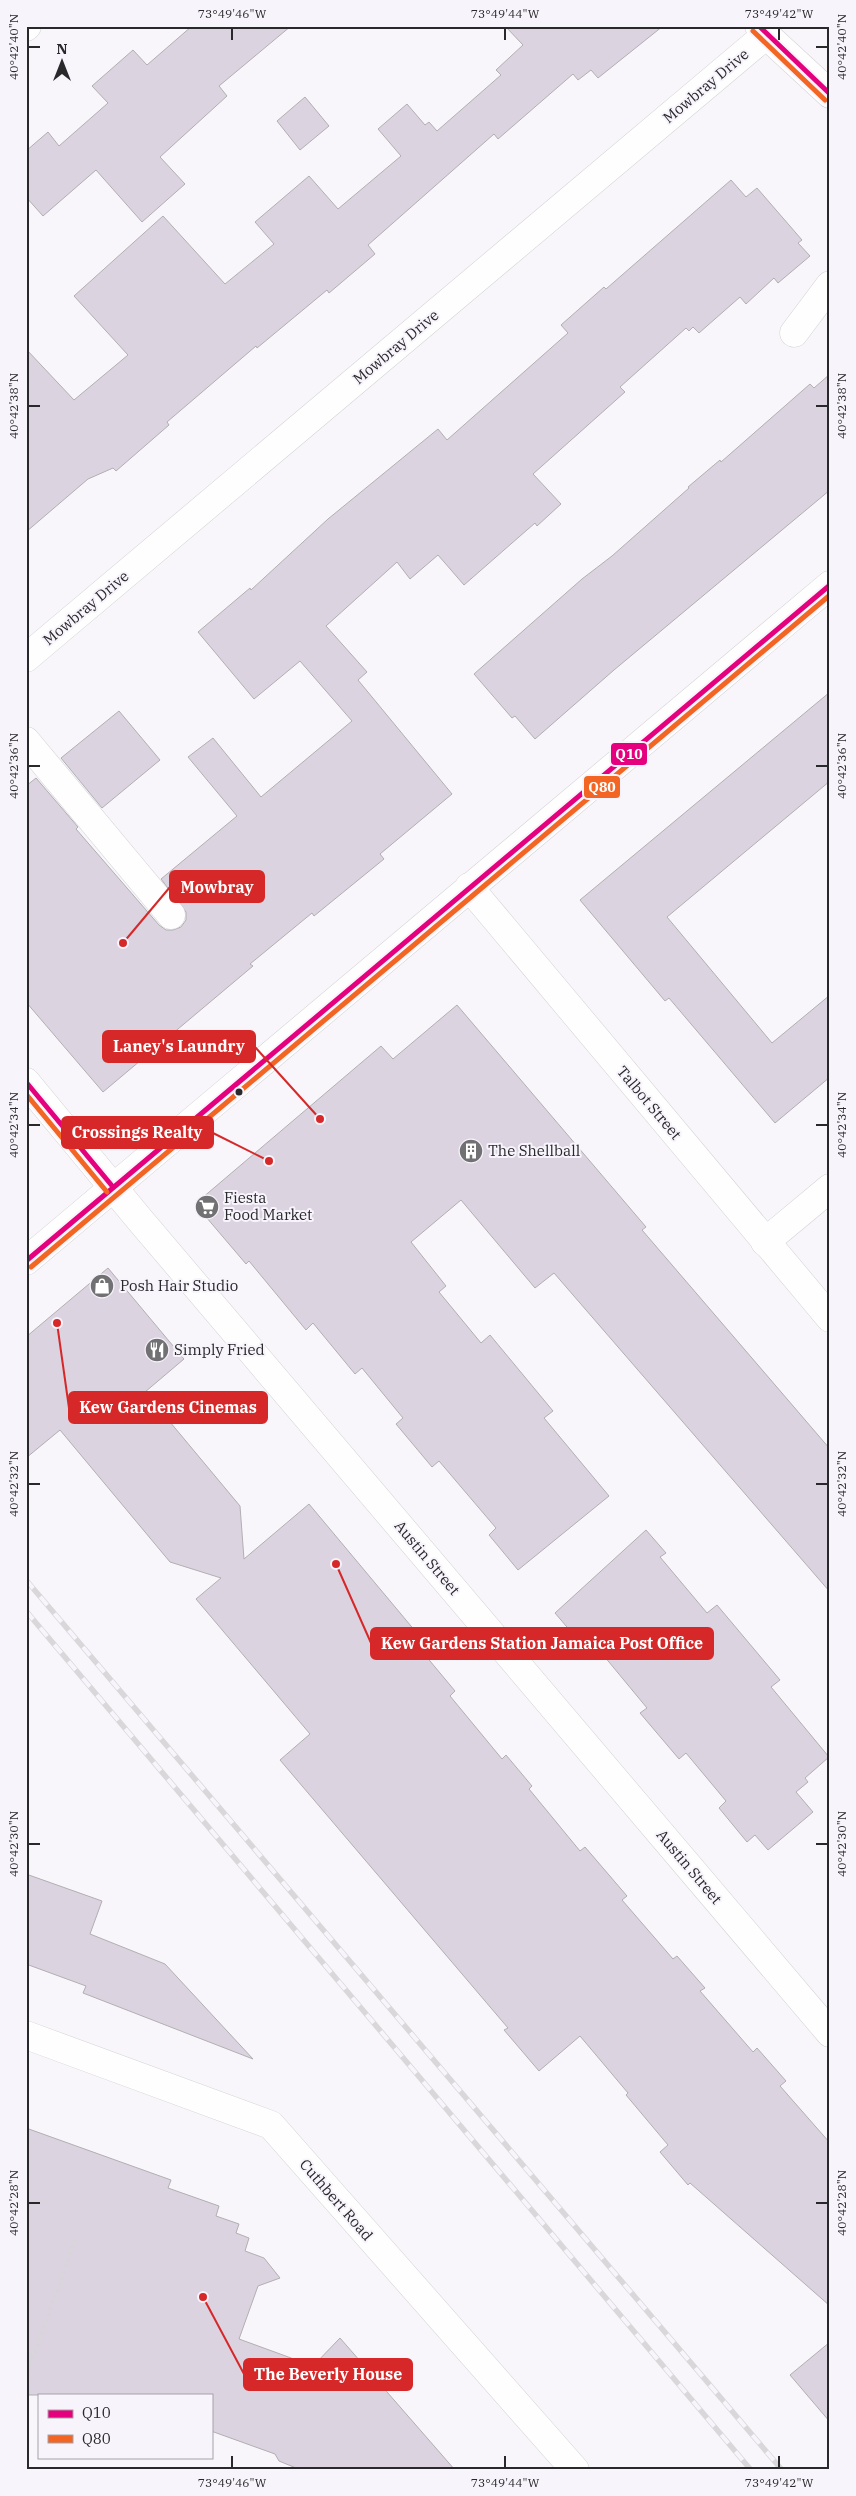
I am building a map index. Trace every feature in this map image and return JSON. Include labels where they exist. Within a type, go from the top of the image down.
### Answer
[{"type":"street","points":[[762,31],[830,94]]},
{"type":"street","name":"Mowbray Drive","points":[[26,658],[762,31]]},
{"type":"street","points":[[794,333],[830,285]]},
{"type":"street","points":[[26,1261],[830,585]]},
{"type":"street","points":[[26,741],[171,915]]},
{"type":"street","name":"Talbot Street","points":[[469,887],[830,1318]]},
{"type":"street","name":"Austin Street","points":[[26,1082],[830,2033]]},
{"type":"street","points":[[765,1242],[830,1188]]},
{"type":"street","name":"Cuthbert Road","points":[[26,2035],[271,2125],[574,2470]]},
{"type":"path","points":[[26,2377],[76,2238]]},
{"type":"building","points":[[192,26],[291,26],[219,86],[227,96],[160,157],[185,184],[142,222],[96,170],[43,216],[26,197],[26,151],[48,132],[59,146],[108,103],[92,86],[133,50],[147,65]]},
{"type":"building","points":[[505,26],[663,26],[598,78],[591,70],[578,80],[573,74],[498,139],[494,134],[368,245],[375,254],[329,293],[327,290],[257,348],[256,346],[167,422],[169,425],[116,471],[113,468],[88,479],[26,532],[26,349],[74,400],[128,355],[74,296],[163,216],[225,284],[274,244],[255,222],[309,176],[338,209],[401,156],[378,129],[407,104],[425,125],[429,122],[437,131],[501,75],[496,70],[523,45]]},
{"type":"building","points":[[305,97],[329,126],[300,150],[277,121]]},
{"type":"building","points":[[731,180],[746,197],[757,188],[802,240],[798,243],[810,256],[778,283],[774,278],[746,304],[740,297],[699,333],[693,327],[689,331],[686,328],[620,387],[625,392],[533,474],[561,504],[537,526],[535,523],[464,585],[438,555],[410,579],[397,562],[326,626],[367,672],[358,680],[452,794],[380,854],[384,859],[314,916],[312,913],[250,964],[253,966],[103,1092],[26,1002],[26,786],[36,778],[78,827],[76,829],[159,925],[166,930],[181,927],[186,920],[186,912],[161,879],[237,816],[188,757],[213,738],[261,797],[352,721],[300,661],[254,699],[198,632],[250,588],[251,590],[328,519],[438,429],[447,440],[568,333],[561,325],[604,287],[606,289]]},
{"type":"building","points":[[830,374],[830,490],[614,670],[535,739],[515,716],[512,718],[474,674],[582,579],[612,556],[688,487],[720,460],[721,462],[810,384],[814,388]]},
{"type":"building","points":[[830,692],[830,781],[667,917],[772,1043],[830,995],[830,1077],[775,1123],[669,998],[665,1001],[580,900]]},
{"type":"building","points":[[119,711],[160,760],[102,808],[61,758]]},
{"type":"building","points":[[457,1005],[646,1227],[642,1230],[830,1449],[830,1592],[554,1273],[535,1288],[461,1200],[411,1242],[446,1286],[439,1292],[481,1343],[490,1335],[553,1411],[544,1418],[609,1496],[518,1570],[489,1535],[496,1528],[439,1461],[432,1467],[396,1424],[403,1418],[362,1368],[355,1374],[313,1323],[306,1330],[249,1261],[246,1264],[195,1204],[381,1046],[393,1059]]},
{"type":"building","points":[[108,1268],[184,1359],[145,1392],[240,1506],[244,1559],[309,1504],[421,1638],[415,1643],[455,1691],[450,1696],[502,1759],[506,1755],[532,1786],[529,1789],[580,1851],[585,1847],[627,1896],[622,1900],[673,1959],[677,1956],[705,1988],[700,1991],[753,2052],[757,2048],[786,2081],[780,2086],[830,2143],[830,2306],[690,2183],[688,2185],[660,2152],[668,2145],[626,2095],[628,2093],[580,2036],[539,2071],[504,2030],[508,2028],[280,1760],[310,1734],[196,1599],[221,1578],[170,1562],[60,1430],[26,1458],[26,1337]]},
{"type":"building","points":[[646,1530],[666,1553],[660,1557],[707,1613],[717,1605],[780,1680],[771,1687],[829,1757],[805,1778],[808,1782],[796,1792],[813,1812],[768,1850],[755,1835],[747,1842],[719,1808],[726,1801],[686,1753],[679,1759],[640,1713],[647,1708],[604,1656],[591,1641],[584,1647],[555,1613]]},
{"type":"building","points":[[26,1874],[102,1901],[90,1934],[165,1964],[253,2059],[83,1993],[86,1986],[26,1964]]},
{"type":"building","points":[[26,2128],[171,2180],[168,2188],[219,2206],[216,2216],[239,2224],[236,2233],[249,2238],[245,2251],[264,2258],[280,2278],[258,2286],[239,2339],[313,2366],[340,2338],[455,2470],[301,2470],[279,2461],[275,2454],[212,2431],[212,2394],[26,2395]]},
{"type":"building","points":[[830,2342],[830,2422],[790,2375]]},
{"type":"railway","points":[[26,1580],[782,2470]]},
{"type":"railway","points":[[26,1611],[751,2470]]},
{"type":"transit line","name":"Q10","points":[[759,26],[830,94]]},
{"type":"transit line","name":"Q80","points":[[753,31],[825,100]]},
{"type":"transit line","name":"Q10","points":[[26,1261],[830,585]]},
{"type":"transit line","name":"Q80","points":[[31,1267],[830,595]]},
{"type":"transit line","name":"Q10","points":[[26,1082],[113,1187]]},
{"type":"transit line","name":"Q80","points":[[26,1094],[107,1192]]},
{"type":"place","name":"Mowbray","points":[[123,943]]},
{"type":"place","name":"Laney's Laundry","points":[[320,1119]]},
{"type":"place","name":"The Shellball","points":[[471,1151]]},
{"type":"place","name":"Crossings Realty","points":[[269,1161]]},
{"type":"place","name":"Fiesta Food Market","points":[[207,1207]]},
{"type":"place","name":"Posh Hair Studio","points":[[102,1286]]},
{"type":"place","name":"Kew Gardens Cinemas","points":[[57,1323]]},
{"type":"place","name":"Simply Fried","points":[[157,1350]]},
{"type":"place","name":"Kew Gardens Station Jamaica Post Office","points":[[336,1564]]},
{"type":"place","name":"The Beverly House","points":[[203,2297]]}]
